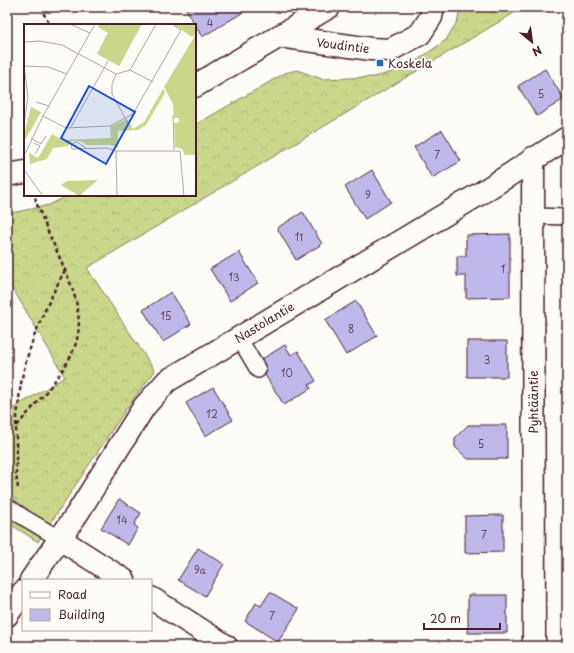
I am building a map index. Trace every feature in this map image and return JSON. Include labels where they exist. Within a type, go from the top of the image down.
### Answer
[{"type":"street","points":[[196,85],[329,7]]},
{"type":"street","name":"Voudintie","points":[[279,36],[371,49],[390,50],[420,34],[431,17],[433,7]]},
{"type":"street","name":"Nastolantie","points":[[32,579],[60,539],[144,407],[167,381],[474,197],[533,158],[567,138]]},
{"type":"street","name":"Pyhtääntie","points":[[533,158],[534,646]]},
{"type":"street","points":[[7,175],[24,172]]},
{"type":"street","points":[[60,539],[122,579]]},
{"type":"street","points":[[7,616],[22,594]]},
{"type":"street","points":[[152,599],[226,646]]},
{"type":"lane","points":[[533,216],[567,217]]},
{"type":"lane","points":[[239,338],[258,370]]},
{"type":"lane","points":[[7,506],[60,539]]},
{"type":"path","points":[[40,7],[49,24]]},
{"type":"path","points":[[16,427],[48,389],[69,358],[75,345],[79,315],[73,288],[36,202],[35,196]]},
{"type":"path","points":[[23,517],[16,475],[16,427],[22,377],[32,341],[50,298],[65,270]]},
{"type":"green space","points":[[460,7],[524,7],[87,268],[155,371],[128,406],[38,542],[7,522],[7,412],[65,377],[7,279],[7,214],[49,205],[67,196],[196,196],[196,124],[285,73],[297,70],[322,79],[374,77],[396,71],[415,62],[446,40],[458,20]]},
{"type":"building","points":[[185,7],[252,7],[202,37]]},
{"type":"building","points":[[545,69],[564,99],[537,116],[518,86]]},
{"type":"building","points":[[442,130],[461,161],[432,178],[414,147]]},
{"type":"building","points":[[372,170],[391,202],[365,219],[345,187]]},
{"type":"building","points":[[303,212],[322,244],[296,260],[277,228]]},
{"type":"building","points":[[510,234],[510,297],[466,298],[466,276],[457,276],[457,256],[466,256],[466,235]]},
{"type":"building","points":[[239,252],[258,283],[230,301],[210,269]]},
{"type":"building","points":[[171,292],[191,324],[163,342],[143,310]]},
{"type":"building","points":[[356,301],[377,336],[346,355],[325,320]]},
{"type":"building","points":[[467,341],[507,341],[507,377],[467,377]]},
{"type":"building","points":[[285,345],[291,355],[298,351],[316,381],[309,385],[311,388],[284,405],[265,375],[267,370],[262,359]]},
{"type":"building","points":[[213,387],[233,420],[205,436],[186,403]]},
{"type":"building","points":[[468,425],[507,425],[507,459],[468,459],[455,447],[455,438]]},
{"type":"building","points":[[119,499],[141,513],[134,525],[138,528],[128,545],[101,528]]},
{"type":"building","points":[[503,515],[503,552],[465,553],[465,516]]},
{"type":"building","points":[[198,548],[224,564],[205,596],[178,580]]},
{"type":"building","points":[[270,592],[299,609],[278,642],[245,621],[256,603],[261,606]]},
{"type":"building","points":[[468,595],[507,595],[507,633],[468,633]]},
{"type":"place","name":"Koskela","points":[[380,63]]}]
